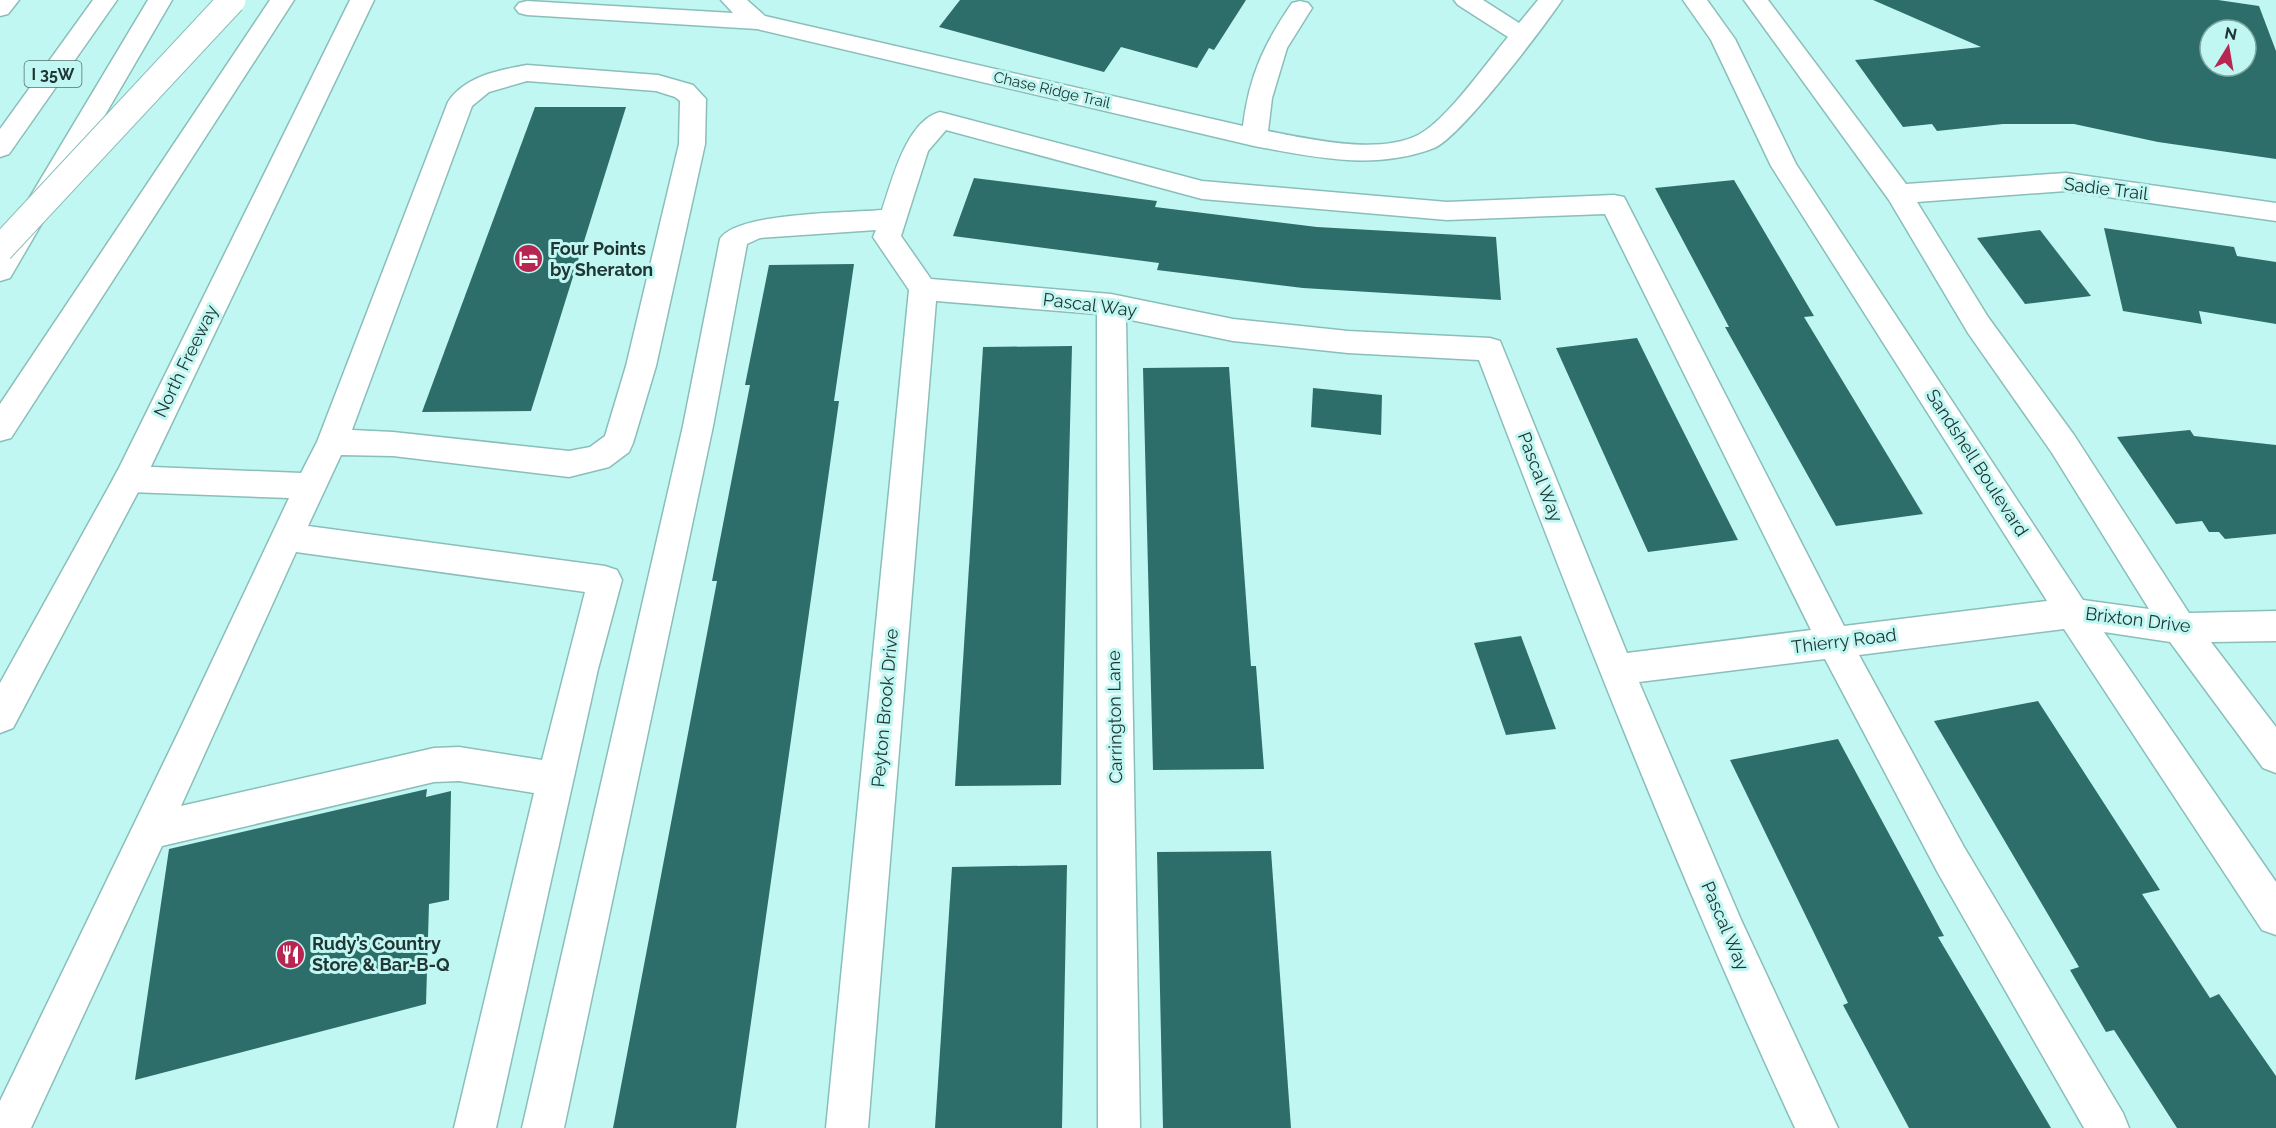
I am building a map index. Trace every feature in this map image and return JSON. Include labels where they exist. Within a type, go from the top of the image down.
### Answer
[{"type":"main road","points":[[0,9],[7,0]]},
{"type":"main road","name":"I 35W","points":[[0,148],[105,0]]},
{"type":"main road","points":[[0,271],[160,0]]},
{"type":"main road","points":[[0,249],[232,0]]},
{"type":"main road","points":[[5,422],[282,0]]},
{"type":"main road","name":"North Freeway","points":[[0,717],[129,479],[362,0]]},
{"type":"main road","name":"Chase Ridge Trail","points":[[733,0],[757,22],[1254,137],[1316,148],[1382,153],[1427,141],[1461,111],[1550,0]]},
{"type":"main road","points":[[1466,0],[1522,35]]},
{"type":"main road","name":"Sandshell Boulevard","points":[[1695,0],[1723,39],[1784,166],[2073,613],[2276,916]]},
{"type":"main road","points":[[1756,0],[1899,195],[1978,326],[2063,444],[2181,628],[2276,756]]},
{"type":"main road","points":[[527,8],[757,22]]},
{"type":"main road","points":[[1254,137],[1259,98],[1275,48],[1300,8]]},
{"type":"main road","points":[[9,1128],[151,831],[285,537],[332,442],[460,102],[480,86],[527,72],[658,83],[684,91],[693,99],[692,144],[641,366],[618,442],[598,458],[569,464],[393,444],[332,442]]},
{"type":"main road","points":[[923,289],[887,237],[916,149],[940,120],[1202,190],[1447,211],[1614,204],[1834,642],[1952,860],[2108,1128]]},
{"type":"main road","name":"Sadie Trail","points":[[1899,195],[2066,182],[2276,212]]},
{"type":"main road","points":[[543,1128],[698,426],[734,239],[754,229],[893,219]]},
{"type":"main road","name":"Pascal Way","points":[[923,289],[1111,305],[1233,330],[1348,342],[1490,349],[1615,670],[1775,1041],[1817,1128]]},
{"type":"main road","name":"Peyton Brook Drive","points":[[847,1128],[923,289]]},
{"type":"main road","name":"Carrington Lane","points":[[1111,305],[1119,1128]]},
{"type":"main road","points":[[129,479],[310,486]]},
{"type":"main road","points":[[285,537],[605,580],[581,669],[475,1128]]},
{"type":"main road","name":"Brixton Drive","points":[[2073,613],[2181,628],[2276,626]]},
{"type":"main road","name":"Thierry Road","points":[[1615,670],[2073,613]]},
{"type":"main road","points":[[151,831],[434,765],[459,764],[557,779]]},
{"type":"building","points":[[960,0],[1246,0],[1214,50],[1209,48],[1197,68],[1121,47],[1104,72],[939,27]]},
{"type":"building","points":[[1873,0],[2218,0],[2259,6],[2276,51],[2276,159],[2158,142],[2074,124],[2003,124],[1937,131],[1932,124],[1903,127],[1855,60],[1981,47]]},
{"type":"building","name":"Four Points by Sheraton","points":[[535,107],[626,107],[531,411],[422,412]]},
{"type":"building","points":[[974,178],[1157,201],[1155,207],[1317,227],[1496,237],[1501,300],[1303,288],[1157,270],[1159,263],[953,236]]},
{"type":"building","points":[[1734,180],[1814,316],[1804,317],[1923,514],[1836,526],[1725,327],[1729,327],[1655,188]]},
{"type":"building","points":[[2104,228],[2234,247],[2237,256],[2276,262],[2276,324],[2199,311],[2202,324],[2123,311]]},
{"type":"building","points":[[2040,230],[2091,296],[2025,304],[1977,238]]},
{"type":"building","points":[[854,264],[834,401],[839,401],[736,1128],[613,1128],[717,581],[712,581],[750,385],[745,385],[769,265]]},
{"type":"building","points":[[1637,338],[1738,540],[1648,552],[1556,348]]},
{"type":"building","points":[[1072,346],[1061,785],[955,786],[983,347]]},
{"type":"building","points":[[1229,367],[1251,666],[1256,666],[1264,769],[1153,770],[1143,368]]},
{"type":"building","points":[[1313,388],[1382,395],[1381,435],[1311,427]]},
{"type":"building","points":[[2190,430],[2194,436],[2276,445],[2276,534],[2225,539],[2219,532],[2209,532],[2202,521],[2176,524],[2117,437]]},
{"type":"building","points":[[1521,636],[1556,729],[1506,735],[1474,643]]},
{"type":"building","points":[[2038,701],[2160,890],[2142,894],[2210,998],[2219,994],[2276,1076],[2276,1128],[2177,1128],[2114,1030],[2106,1032],[2070,970],[2079,967],[1934,721]]},
{"type":"building","points":[[1838,739],[1944,936],[1938,937],[2051,1128],[1909,1128],[1843,1005],[1848,1003],[1730,760]]},
{"type":"building","name":"Rudy’s Country Store & Bar-B-Q","points":[[427,789],[426,797],[451,791],[449,900],[429,904],[426,1004],[135,1080],[169,849]]},
{"type":"building","points":[[1271,851],[1291,1128],[1163,1128],[1157,852]]},
{"type":"building","points":[[1067,865],[1062,1128],[935,1128],[952,867]]},
{"type":"place","name":"Four Points by Sheraton","points":[[529,259]]},
{"type":"place","name":"Rudy’s Country Store & Bar-B-Q","points":[[291,954]]}]
